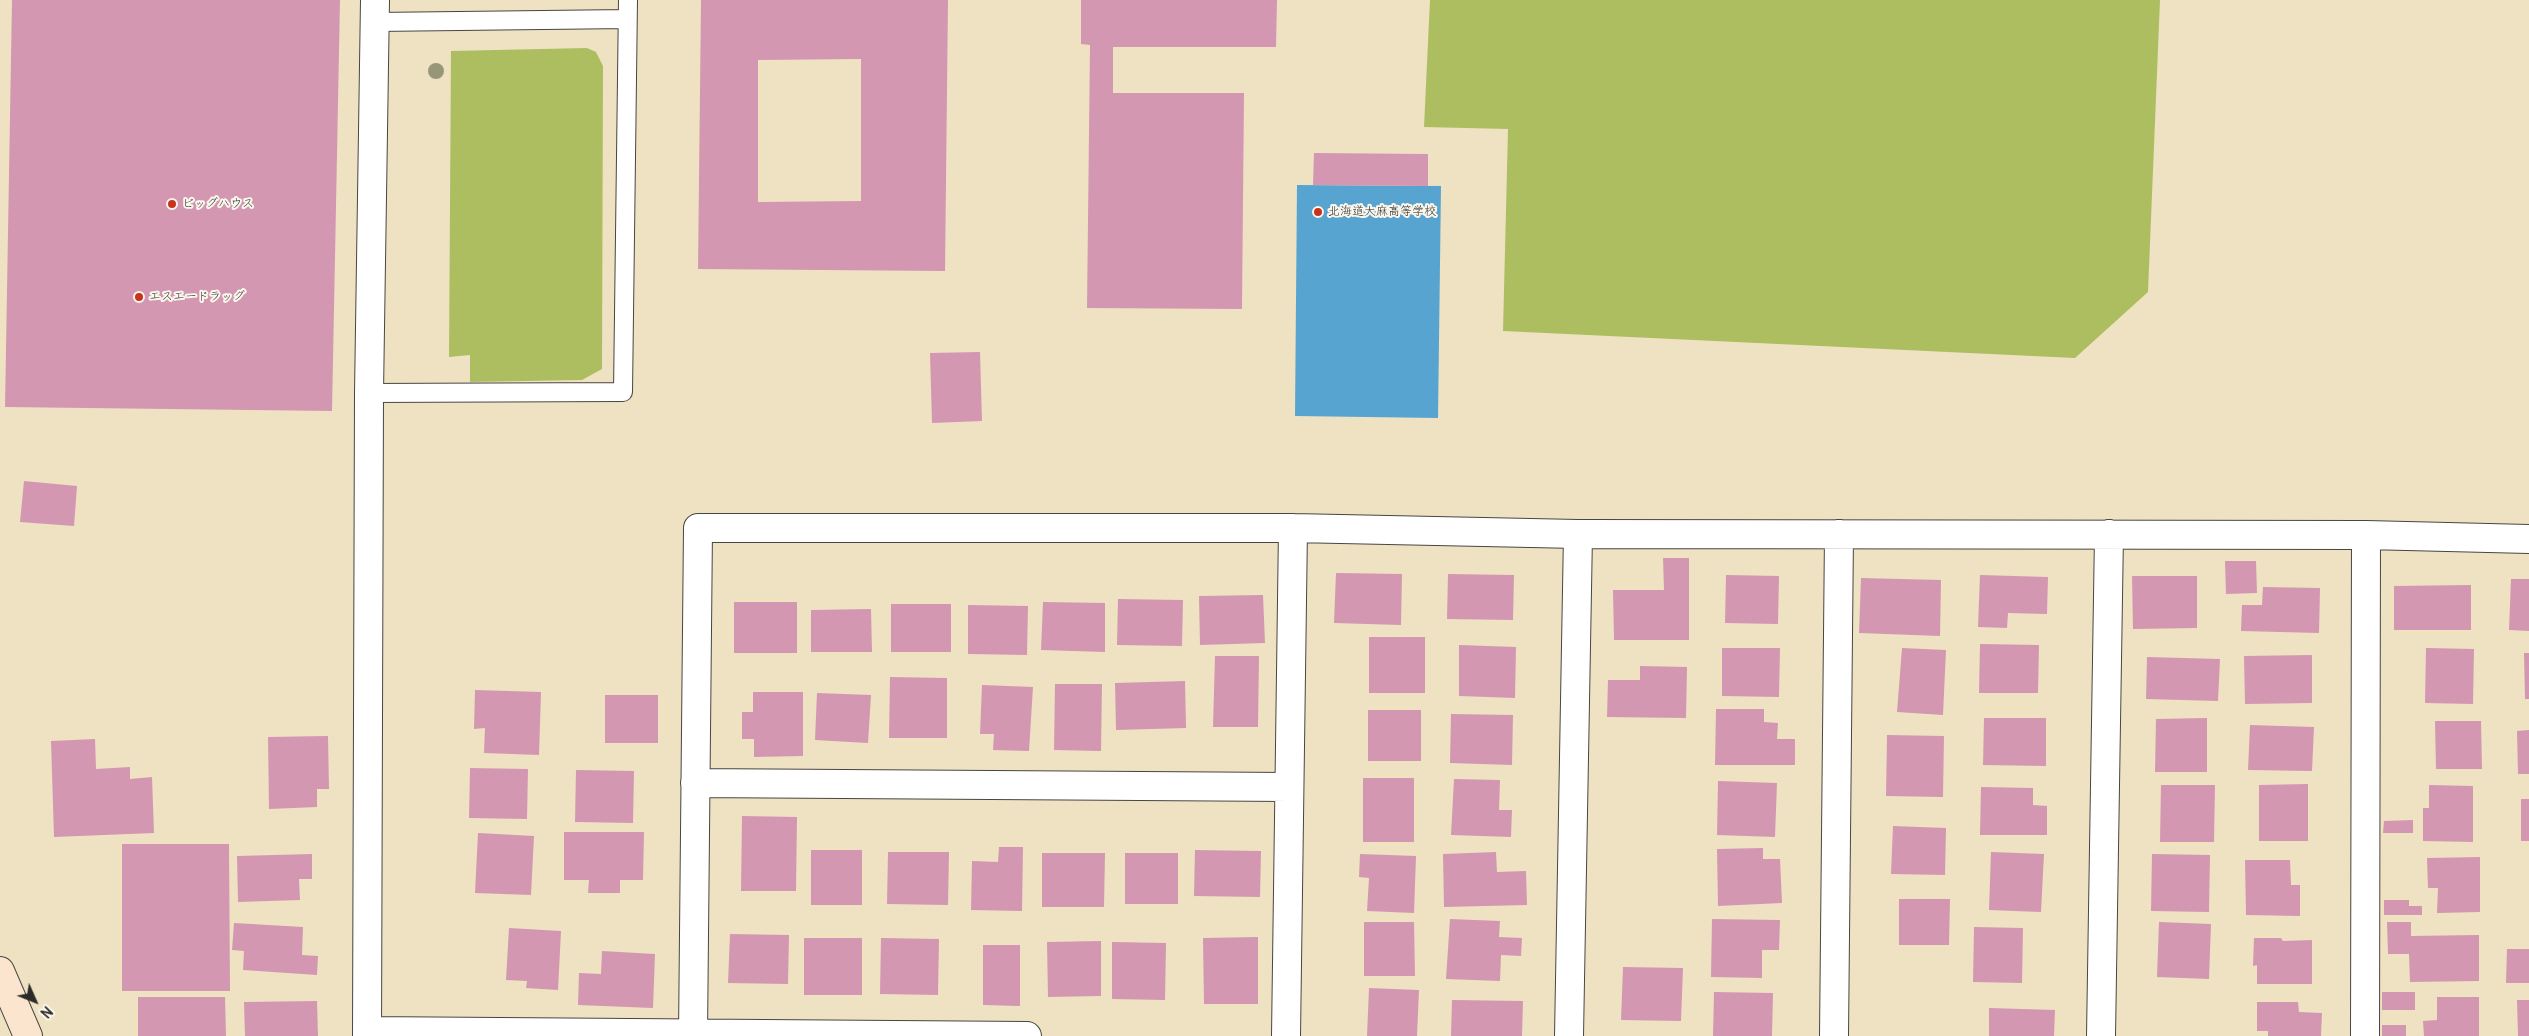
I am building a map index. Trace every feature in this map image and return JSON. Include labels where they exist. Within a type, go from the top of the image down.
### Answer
[{"type":"main road","points":[[0,970],[28,1036]]},
{"type":"street","points":[[375,11],[369,393],[367,1034],[1027,1036]]},
{"type":"street","points":[[693,1034],[698,528],[1293,528],[1578,534],[2366,535],[2529,539]]},
{"type":"street","points":[[1286,1036],[1293,528]]},
{"type":"street","points":[[1569,1036],[1578,534]]},
{"type":"street","points":[[1834,1036],[1839,534]]},
{"type":"street","points":[[2101,1036],[2109,534]]},
{"type":"street","points":[[2366,535],[2366,1036]]},
{"type":"street","points":[[695,784],[1289,787]]},
{"type":"lane","points":[[369,393],[623,392],[628,0]]},
{"type":"lane","points":[[375,11],[627,19]]},
{"type":"green space","points":[[1430,0],[2160,0],[2148,292],[2075,358],[1503,331],[1508,129],[1424,127]]},
{"type":"green space","points":[[587,48],[596,52],[603,66],[602,369],[582,380],[470,382],[470,355],[449,357],[451,51]]},
{"type":"water","points":[[1297,185],[1441,186],[1438,418],[1295,416]]},
{"type":"building","name":"ビッグハウス","points":[[12,0],[340,0],[332,411],[5,407]]},
{"type":"building","points":[[701,0],[948,0],[945,271],[698,269]],"holes":[[[861,59],[861,201],[758,202],[758,60]]]},
{"type":"building","points":[[1081,0],[1277,0],[1276,47],[1113,47],[1113,93],[1244,93],[1242,309],[1087,308],[1090,45],[1081,44]]},
{"type":"building","points":[[1314,153],[1428,154],[1428,186],[1313,185]]},
{"type":"building","points":[[980,352],[982,421],[932,423],[930,353]]},
{"type":"building","points":[[24,481],[77,486],[74,526],[20,522]]},
{"type":"building","points":[[1663,558],[1689,558],[1689,640],[1614,640],[1613,590],[1664,590]]},
{"type":"building","points":[[2225,561],[2256,561],[2257,593],[2226,594]]},
{"type":"building","points":[[1336,573],[1402,574],[1401,625],[1334,623]]},
{"type":"building","points":[[1448,574],[1514,575],[1513,620],[1447,619]]},
{"type":"building","points":[[1726,575],[1779,576],[1778,624],[1725,623]]},
{"type":"building","points":[[1980,575],[2048,577],[2047,614],[2008,613],[2007,628],[1978,627]]},
{"type":"building","points":[[2132,576],[2197,576],[2197,628],[2133,629]]},
{"type":"building","points":[[1861,578],[1941,580],[1940,636],[1859,633]]},
{"type":"building","points":[[2511,579],[2529,579],[2529,631],[2509,630]]},
{"type":"building","points":[[2471,585],[2471,630],[2394,630],[2394,586]]},
{"type":"building","points":[[2263,587],[2320,588],[2319,633],[2241,631],[2242,605],[2262,605]]},
{"type":"building","points":[[1263,595],[1265,643],[1200,645],[1199,596]]},
{"type":"building","points":[[1118,599],[1183,600],[1182,646],[1117,645]]},
{"type":"building","points":[[734,602],[797,602],[797,653],[734,653]]},
{"type":"building","points":[[1043,602],[1105,603],[1105,652],[1041,650]]},
{"type":"building","points":[[891,604],[951,604],[951,652],[891,652]]},
{"type":"building","points":[[968,605],[1028,606],[1027,655],[968,654]]},
{"type":"building","points":[[871,609],[872,652],[811,652],[811,610]]},
{"type":"building","points":[[1369,637],[1425,637],[1425,693],[1369,693]]},
{"type":"building","points":[[1980,644],[2039,645],[2038,693],[1979,693]]},
{"type":"building","points":[[1459,645],[1516,647],[1515,698],[1459,696]]},
{"type":"building","points":[[1722,648],[1780,648],[1779,697],[1722,696]]},
{"type":"building","points":[[1902,648],[1946,650],[1943,715],[1897,712]]},
{"type":"building","points":[[2426,648],[2474,649],[2473,704],[2425,703]]},
{"type":"building","points":[[2524,653],[2529,653],[2529,699],[2525,699]]},
{"type":"building","points":[[2312,655],[2312,703],[2245,704],[2244,656]]},
{"type":"building","points":[[1215,656],[1259,656],[1258,727],[1213,727]]},
{"type":"building","points":[[2147,657],[2220,659],[2218,701],[2146,699]]},
{"type":"building","points":[[1640,666],[1687,667],[1686,718],[1607,717],[1608,680],[1640,680]]},
{"type":"building","points":[[890,677],[947,678],[947,738],[889,738]]},
{"type":"building","points":[[1185,681],[1186,728],[1116,730],[1115,683]]},
{"type":"building","points":[[1055,684],[1102,684],[1101,751],[1054,750]]},
{"type":"building","points":[[982,685],[1033,687],[1029,751],[993,750],[994,734],[980,734]]},
{"type":"building","points":[[475,690],[541,692],[539,755],[484,753],[485,728],[474,729]]},
{"type":"building","points":[[753,692],[803,692],[803,756],[754,757],[754,739],[742,739],[742,712],[753,712]]},
{"type":"building","points":[[817,693],[871,695],[868,743],[815,740]]},
{"type":"building","points":[[605,695],[658,695],[658,743],[605,743]]},
{"type":"building","points":[[1716,709],[1764,709],[1764,722],[1778,723],[1777,739],[1795,739],[1795,765],[1715,765]]},
{"type":"building","points":[[1368,710],[1421,710],[1421,761],[1368,761]]},
{"type":"building","points":[[1451,714],[1513,715],[1512,765],[1450,763]]},
{"type":"building","points":[[1984,718],[2046,718],[2046,766],[1983,765]]},
{"type":"building","points":[[2207,718],[2207,772],[2155,772],[2156,719]]},
{"type":"building","points":[[2435,721],[2481,721],[2482,769],[2436,769]]},
{"type":"building","points":[[2250,725],[2314,727],[2312,771],[2248,770]]},
{"type":"building","points":[[2529,730],[2529,774],[2518,774],[2517,731]]},
{"type":"building","points":[[1887,735],[1944,736],[1943,797],[1886,796]]},
{"type":"building","points":[[328,736],[329,789],[317,789],[317,807],[269,809],[268,737]]},
{"type":"building","points":[[95,739],[96,769],[130,767],[130,779],[152,777],[154,833],[54,837],[51,741]]},
{"type":"building","points":[[470,768],[528,769],[527,819],[469,818]]},
{"type":"building","points":[[576,770],[634,771],[633,823],[575,822]]},
{"type":"building","points":[[1363,778],[1414,778],[1414,842],[1363,842]]},
{"type":"building","points":[[1454,779],[1500,780],[1499,810],[1512,810],[1511,837],[1451,835]]},
{"type":"building","points":[[1718,781],[1777,783],[1775,837],[1717,835]]},
{"type":"building","points":[[2308,784],[2308,841],[2259,841],[2259,785]]},
{"type":"building","points":[[2161,785],[2215,785],[2214,842],[2160,842]]},
{"type":"building","points":[[2429,785],[2473,786],[2473,842],[2423,841],[2423,808],[2429,808]]},
{"type":"building","points":[[1981,787],[2033,788],[2033,805],[2047,806],[2047,835],[1980,835]]},
{"type":"building","points":[[2521,799],[2529,799],[2529,841],[2521,841]]},
{"type":"building","points":[[742,816],[797,817],[796,891],[741,891]]},
{"type":"building","points":[[2413,820],[2413,833],[2383,833],[2384,821]]},
{"type":"building","points":[[1893,826],[1946,828],[1945,875],[1891,874]]},
{"type":"building","points":[[564,832],[644,832],[643,880],[620,880],[620,893],[588,893],[589,880],[564,880]]},
{"type":"building","points":[[478,833],[534,836],[531,895],[475,893]]},
{"type":"building","points":[[122,844],[229,844],[230,991],[122,991]]},
{"type":"building","points":[[999,847],[1023,847],[1022,911],[971,910],[972,861],[998,862]]},
{"type":"building","points":[[1763,848],[1763,859],[1780,859],[1782,903],[1718,906],[1717,849]]},
{"type":"building","points":[[811,850],[862,850],[862,905],[811,905]]},
{"type":"building","points":[[1195,850],[1261,851],[1260,897],[1194,896]]},
{"type":"building","points":[[888,852],[949,852],[948,905],[887,904]]},
{"type":"building","points":[[1496,852],[1497,872],[1526,871],[1527,905],[1444,907],[1443,854]]},
{"type":"building","points":[[1991,852],[2044,854],[2041,912],[1989,910]]},
{"type":"building","points":[[1042,853],[1105,853],[1104,907],[1042,907]]},
{"type":"building","points":[[1125,853],[1178,853],[1178,904],[1125,904]]},
{"type":"building","points":[[312,854],[312,879],[299,879],[300,900],[238,902],[237,856]]},
{"type":"building","points":[[1360,854],[1416,856],[1414,913],[1367,911],[1369,878],[1359,877]]},
{"type":"building","points":[[2152,854],[2210,855],[2209,912],[2151,911]]},
{"type":"building","points":[[2480,857],[2480,912],[2437,913],[2438,888],[2428,888],[2427,858]]},
{"type":"building","points":[[2245,860],[2290,860],[2291,885],[2300,885],[2300,916],[2246,915]]},
{"type":"building","points":[[1899,899],[1950,899],[1949,945],[1899,945]]},
{"type":"building","points":[[2384,900],[2409,900],[2409,906],[2422,906],[2422,915],[2384,915]]},
{"type":"building","points":[[1450,919],[1500,921],[1499,937],[1522,938],[1521,956],[1501,955],[1500,981],[1446,979]]},
{"type":"building","points":[[1712,919],[1780,920],[1779,950],[1762,950],[1762,978],[1711,977]]},
{"type":"building","points":[[1364,922],[1414,922],[1415,976],[1364,976]]},
{"type":"building","points":[[2159,922],[2211,924],[2209,979],[2157,977]]},
{"type":"building","points":[[2387,922],[2411,922],[2411,936],[2479,935],[2479,981],[2410,982],[2409,954],[2388,954]]},
{"type":"building","points":[[234,923],[303,927],[302,955],[318,956],[317,975],[243,970],[244,951],[232,950]]},
{"type":"building","points":[[1974,927],[2023,928],[2022,983],[1973,982]]},
{"type":"building","points":[[509,928],[561,931],[558,990],[526,988],[527,981],[506,980]]},
{"type":"building","points":[[730,934],[789,935],[788,984],[728,983]]},
{"type":"building","points":[[1258,937],[1258,1004],[1204,1004],[1203,938]]},
{"type":"building","points":[[804,938],[862,938],[862,995],[804,995]]},
{"type":"building","points":[[881,938],[939,939],[938,995],[880,994]]},
{"type":"building","points":[[2254,938],[2281,938],[2283,941],[2312,940],[2312,984],[2257,984],[2257,965],[2253,966]]},
{"type":"building","points":[[1101,941],[1101,996],[1048,997],[1047,942]]},
{"type":"building","points":[[1112,942],[1166,943],[1165,1000],[1112,999]]},
{"type":"building","points":[[983,945],[1020,945],[1020,1006],[983,1005]]},
{"type":"building","points":[[2507,949],[2529,949],[2529,983],[2506,983]]},
{"type":"building","points":[[602,951],[655,954],[653,1008],[578,1005],[579,973],[601,974]]},
{"type":"building","points":[[1623,967],[1683,968],[1681,1021],[1621,1020]]},
{"type":"building","points":[[1369,988],[1419,990],[1417,1036],[1367,1036]]},
{"type":"building","points":[[1714,992],[1773,993],[1772,1036],[1713,1036]]},
{"type":"building","points":[[2382,992],[2415,992],[2415,1010],[2382,1010]]},
{"type":"building","points":[[138,997],[225,997],[226,1036],[138,1036]]},
{"type":"building","points":[[2437,997],[2479,997],[2479,1036],[2424,1036],[2423,1021],[2437,1020]]},
{"type":"building","points":[[1452,1000],[1523,1001],[1522,1036],[1451,1036]]},
{"type":"building","points":[[2517,1000],[2529,1000],[2529,1036],[2518,1036]]},
{"type":"building","points":[[317,1001],[318,1036],[245,1036],[244,1002]]},
{"type":"building","points":[[2257,1002],[2298,1002],[2299,1012],[2322,1013],[2321,1036],[2268,1036],[2268,1031],[2257,1031]]},
{"type":"building","points":[[1989,1008],[2055,1010],[2054,1036],[1989,1036]]},
{"type":"building","points":[[2382,1025],[2406,1025],[2406,1036],[2382,1036]]},
{"type":"place","name":"ビッグハウス","points":[[172,204]]},
{"type":"place","name":"北海道大麻高等学校","points":[[1318,212]]},
{"type":"place","name":"エスエードラッグ","points":[[139,297]]}]
